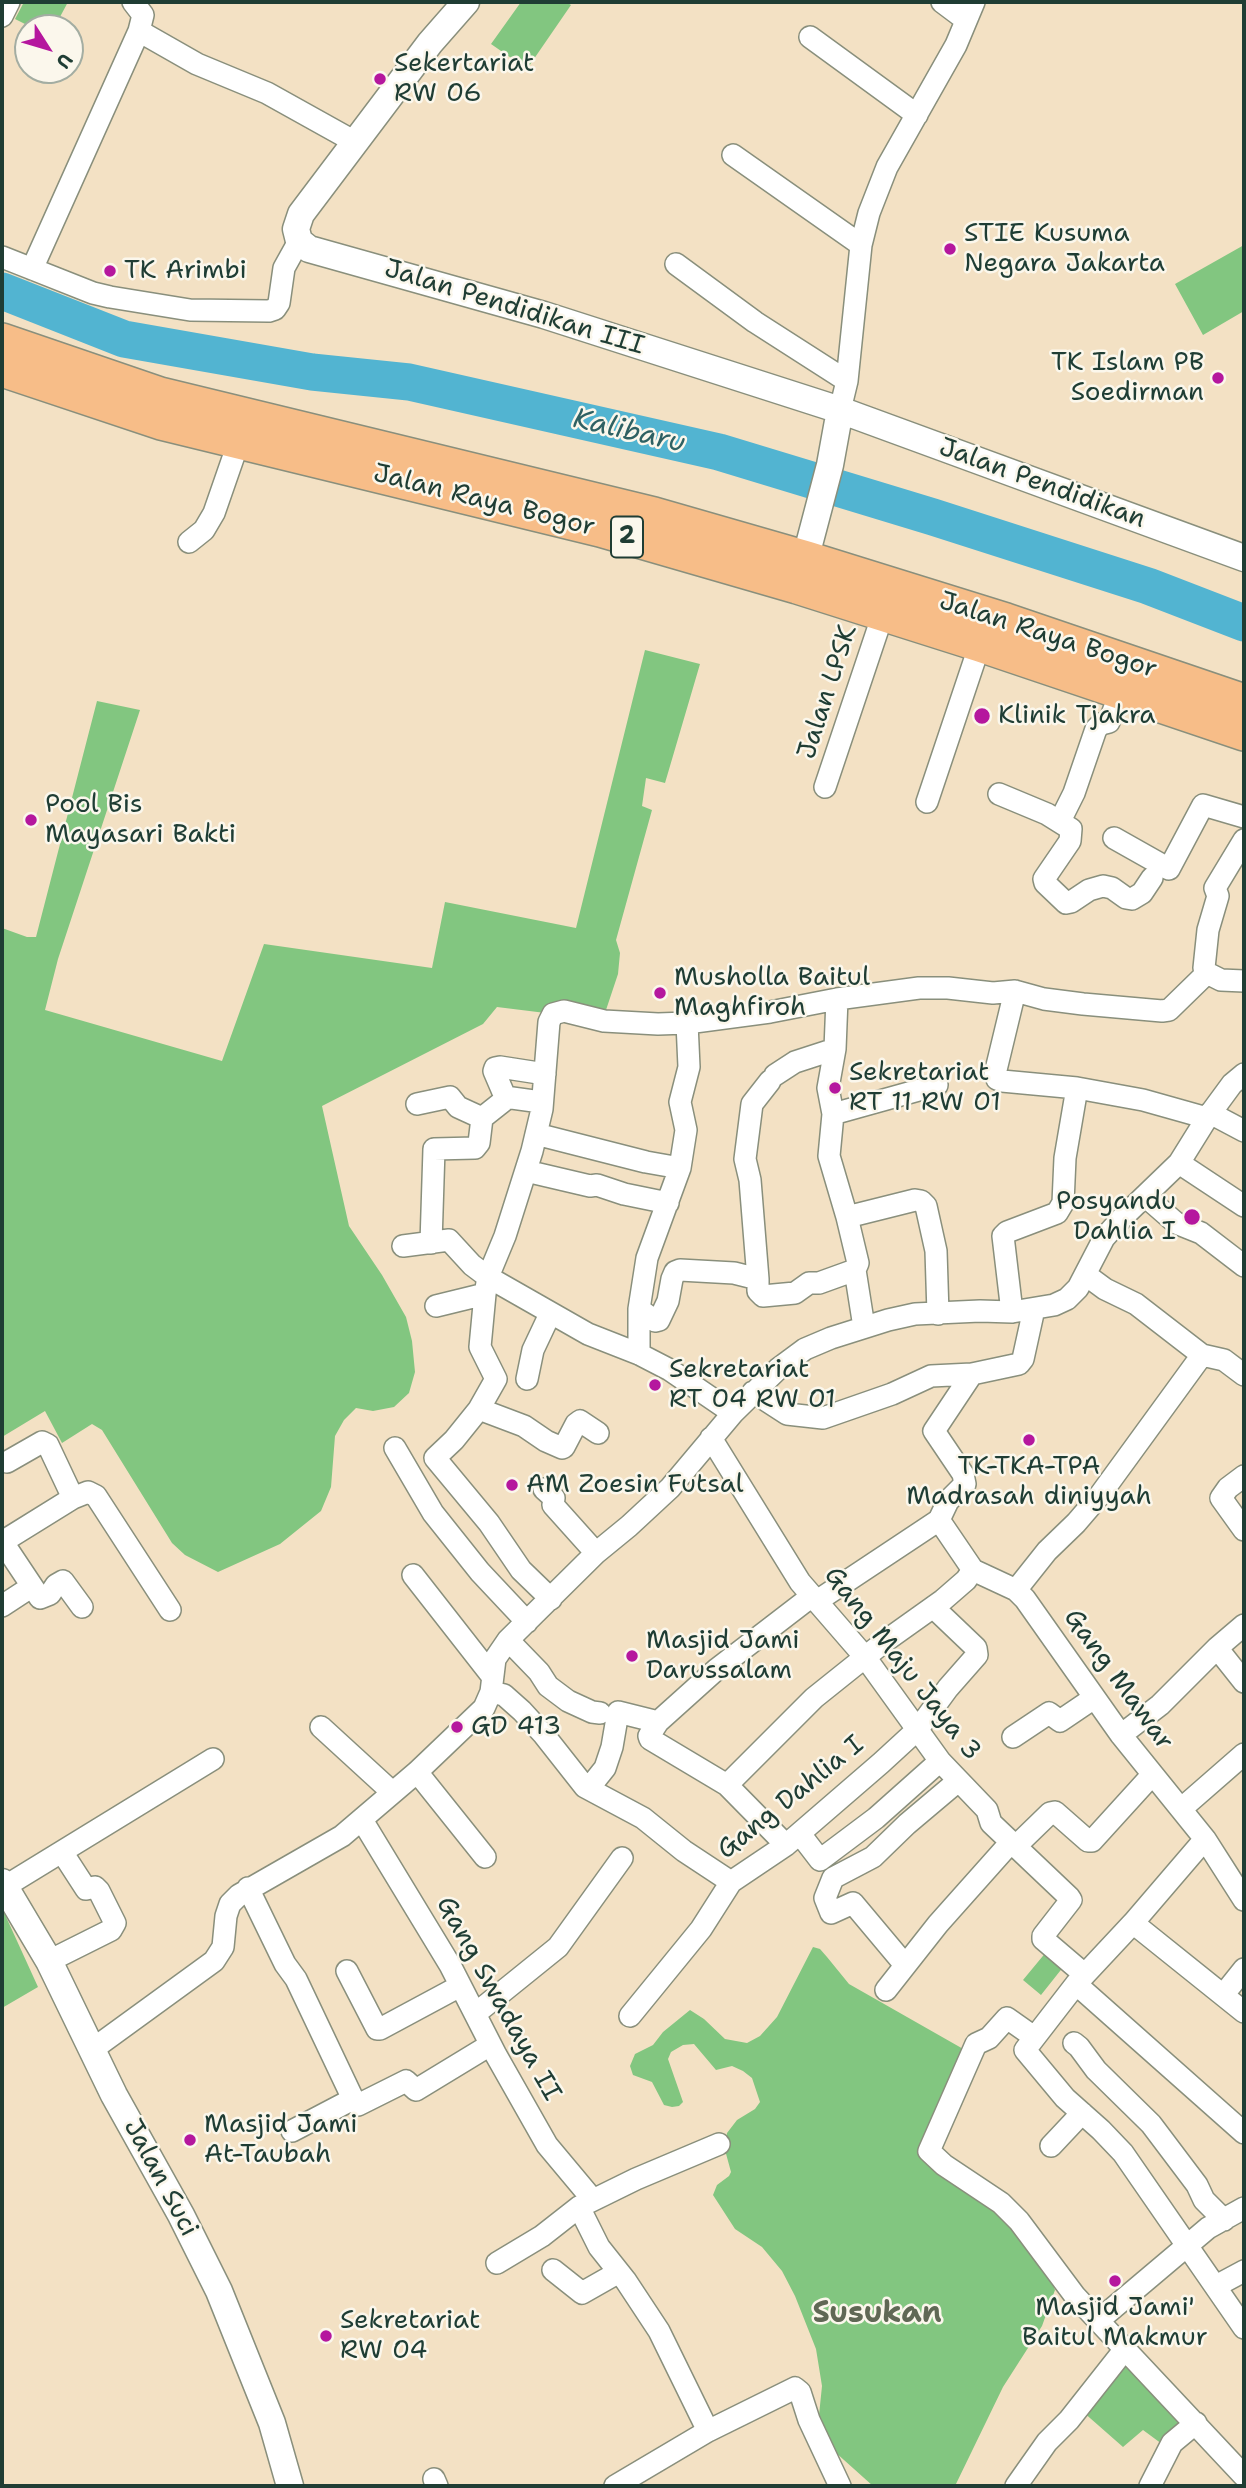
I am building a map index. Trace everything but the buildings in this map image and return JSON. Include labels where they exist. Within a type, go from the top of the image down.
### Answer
[{"type":"highway","name":"Jalan Raya Bogor","points":[[2,341],[160,395],[654,516],[802,573],[883,614],[1244,733]]},
{"type":"highway","name":"Jalan Raya Bogor","points":[[2,369],[161,422],[600,529],[1006,621],[1244,702]]},
{"type":"street","points":[[2,16],[9,2]]},
{"type":"street","points":[[32,269],[139,31],[143,15],[133,2]]},
{"type":"street","points":[[2,257],[93,293],[168,308],[275,309],[279,303],[285,268],[299,241],[296,229],[301,214],[430,43],[467,2]]},
{"type":"street","points":[[802,573],[830,465],[846,381],[861,245],[869,213],[887,167],[956,45],[970,11],[942,2]]},
{"type":"street","points":[[139,31],[197,64],[267,93],[355,142]]},
{"type":"street","points":[[810,37],[917,115]]},
{"type":"street","points":[[733,155],[861,245]]},
{"type":"street","name":"Jalan Pendidikan III","points":[[299,241],[309,249],[544,315],[840,410]]},
{"type":"street","points":[[676,264],[755,322],[846,381]]},
{"type":"street","name":"Jalan Pendidikan","points":[[840,410],[1244,558]]},
{"type":"street","points":[[188,542],[204,530],[214,513],[239,441]]},
{"type":"street","name":"Jalan LPSK","points":[[825,787],[883,614]]},
{"type":"street","points":[[927,802],[980,644]]},
{"type":"street","points":[[1060,821],[1074,793],[1096,729],[1109,722],[1121,691]]},
{"type":"street","points":[[999,794],[1035,808],[1071,829],[1070,841],[1044,881],[1066,903],[1089,890],[1104,886],[1132,900],[1142,893],[1152,878]]},
{"type":"street","points":[[1114,838],[1169,869],[1203,805],[1244,817]]},
{"type":"street","points":[[1244,840],[1237,868],[1215,890],[1218,896],[1208,930],[1204,968],[1207,973],[1221,980],[1244,981]]},
{"type":"street","points":[[551,1599],[521,1570],[489,1522],[435,1458],[454,1440],[479,1409],[496,1379],[480,1347],[486,1286],[505,1236],[536,1134],[549,1022],[557,1012],[569,1011],[604,1021],[687,1023],[770,1013],[837,999],[919,988],[1015,992],[1044,999],[1162,1011],[1169,1010],[1207,973]]},
{"type":"street","points":[[1015,992],[995,1074],[1002,1081],[1077,1088],[1143,1100],[1208,1115],[1244,1131]]},
{"type":"street","points":[[837,999],[835,1049],[828,1088],[831,1107],[829,1156],[858,1263],[855,1270],[864,1327]]},
{"type":"street","points":[[639,1354],[639,1309],[647,1258],[680,1168],[686,1130],[680,1102],[689,1067],[687,1023]]},
{"type":"street","points":[[835,1049],[795,1062],[772,1078],[752,1104],[745,1159],[750,1180],[758,1291],[763,1296],[795,1293],[809,1283],[819,1283],[855,1270]]},
{"type":"street","points":[[506,1099],[494,1072],[495,1068],[545,1074]]},
{"type":"street","points":[[93,2049],[214,1961],[223,1947],[230,1904],[248,1888],[325,1847],[362,1820],[418,1772],[484,1708],[495,1659],[508,1640],[596,1553],[670,1488],[753,1392],[805,1349],[864,1327],[915,1314],[1013,1312],[1054,1305],[1067,1299],[1078,1289],[1104,1238],[1179,1163],[1208,1115],[1232,1084],[1244,1074]]},
{"type":"street","points":[[831,1107],[937,1086]]},
{"type":"street","points":[[1013,1312],[1003,1236],[1007,1232],[1057,1213],[1061,1208],[1077,1088]]},
{"type":"street","points":[[417,1104],[450,1097],[458,1107],[482,1118]]},
{"type":"street","points":[[440,1241],[433,1151],[453,1147],[475,1148],[479,1143],[482,1118],[506,1099],[541,1102]]},
{"type":"street","points":[[536,1134],[680,1168]]},
{"type":"street","points":[[1179,1163],[1244,1206]]},
{"type":"street","points":[[526,1171],[668,1203]]},
{"type":"street","points":[[1145,1196],[1176,1223],[1201,1233],[1244,1266]]},
{"type":"street","points":[[847,1217],[915,1200],[926,1206],[936,1251],[938,1314]]},
{"type":"street","points":[[403,1247],[440,1241],[472,1265],[486,1286],[588,1334],[639,1354],[682,1377],[733,1413]]},
{"type":"street","points":[[639,1309],[655,1321],[659,1320],[668,1301],[672,1279],[680,1269],[713,1274],[734,1273],[758,1279]]},
{"type":"street","points":[[1086,1275],[1105,1289],[1136,1304],[1202,1355],[1224,1360],[1244,1375]]},
{"type":"street","points":[[436,1306],[486,1286]]},
{"type":"street","points":[[753,1392],[787,1414],[823,1418],[892,1394],[931,1376],[972,1374],[1019,1364],[1023,1359],[1034,1309]]},
{"type":"street","points":[[527,1379],[533,1350],[550,1314]]},
{"type":"street","points":[[1016,1590],[1046,1551],[1076,1523],[1100,1495],[1202,1355]]},
{"type":"street","points":[[940,1761],[876,1818],[820,1860],[727,1784],[649,1736],[658,1722],[717,1669],[815,1599],[939,1520],[948,1501],[965,1484],[963,1474],[934,1431],[972,1374]]},
{"type":"street","points":[[479,1409],[524,1426],[562,1448],[580,1421],[598,1433]]},
{"type":"street","name":"Gang Maju Jaya 3","points":[[711,1438],[800,1582],[864,1657],[940,1761],[987,1810],[989,1821],[1067,1894],[1071,1900],[1043,1939],[1080,1979]]},
{"type":"street","points":[[7,1462],[42,1442],[48,1445],[73,1498]]},
{"type":"street","points":[[395,1448],[433,1513],[480,1572],[527,1622]]},
{"type":"street","points":[[1244,1476],[1228,1488],[1221,1498],[1244,1530]]},
{"type":"street","points":[[544,1489],[554,1498],[553,1505],[596,1553]]},
{"type":"street","points":[[82,1607],[63,1581],[42,1599],[3,1547],[73,1498],[88,1492],[96,1496],[170,1610]]},
{"type":"street","points":[[727,1784],[814,1698],[966,1580],[973,1570],[939,1520]]},
{"type":"street","name":"Gang Mawar","points":[[973,1570],[1016,1590],[1026,1599],[1121,1735],[1205,1839]]},
{"type":"street","points":[[413,1575],[491,1684],[522,1711],[589,1788],[643,1818],[684,1851],[731,1882]]},
{"type":"street","points":[[2,1606],[31,1587]]},
{"type":"street","name":"Gang Dahlia I","points":[[630,2015],[701,1929],[731,1882],[793,1839],[918,1729],[978,1651],[933,1607]]},
{"type":"street","points":[[1121,1735],[1160,1705],[1244,1625]]},
{"type":"street","points":[[508,1640],[539,1672],[548,1686],[568,1701],[592,1712],[609,1712],[658,1722]]},
{"type":"street","points":[[1217,1648],[1244,1682]]},
{"type":"street","points":[[1013,1737],[1049,1713],[1060,1721],[1094,1698]]},
{"type":"street","points":[[589,1788],[605,1768],[612,1747],[609,1712]]},
{"type":"street","points":[[321,1727],[392,1792]]},
{"type":"street","points":[[1181,1809],[1244,1754]]},
{"type":"street","points":[[3,1884],[62,1852],[213,1759]]},
{"type":"street","points":[[418,1772],[485,1857]]},
{"type":"street","points":[[886,1990],[1013,1844],[1050,1812],[1055,1812],[1088,1841],[1092,1840],[1152,1775]]},
{"type":"street","points":[[905,1965],[853,1903],[831,1913],[825,1898],[833,1878],[873,1857],[958,1781]]},
{"type":"street","name":"Gang Swadaya II","points":[[362,1820],[460,1986],[547,2145],[586,2203],[599,2247],[659,2331],[708,2431]]},
{"type":"street","points":[[1031,2047],[1080,1979],[1133,1923],[1205,1839],[1242,1894]]},
{"type":"street","points":[[50,1961],[111,1930],[116,1923],[99,1891],[95,1887],[86,1889],[62,1852]]},
{"type":"street","points":[[475,2014],[558,1947],[622,1858]]},
{"type":"street","name":"Jalan Suci","points":[[3,1884],[50,1961],[114,2095],[181,2215],[219,2291],[272,2423],[290,2486]]},
{"type":"street","points":[[248,1888],[358,2105],[406,2081],[416,2090],[490,2045]]},
{"type":"street","points":[[1133,1923],[1244,2012]]},
{"type":"street","points":[[1224,1994],[1244,1969]]},
{"type":"street","points":[[347,1971],[377,2029],[460,1986]]},
{"type":"street","points":[[1080,1979],[1244,2133]]},
{"type":"street","points":[[1244,2328],[1122,2153],[1082,2113],[1007,2018],[989,2038],[976,2044],[929,2151],[1001,2203],[1034,2238],[1068,2288],[1244,2476]]},
{"type":"street","points":[[1074,2043],[1096,2070],[1151,2124],[1197,2185],[1203,2200],[1224,2220]]},
{"type":"street","points":[[292,2131],[353,2099]]},
{"type":"street","points":[[1051,2146],[1082,2113]]},
{"type":"street","points":[[497,2263],[542,2236],[586,2203],[719,2144]]},
{"type":"street","points":[[1100,2320],[1208,2228],[1244,2208]]},
{"type":"street","points":[[552,2270],[582,2293],[619,2272]]},
{"type":"street","points":[[1216,2286],[1244,2271]]},
{"type":"street","points":[[1016,2486],[1047,2442],[1069,2420],[1125,2349]]},
{"type":"street","points":[[623,2485],[708,2431],[797,2389],[840,2486]]},
{"type":"street","points":[[1150,2486],[1172,2443],[1196,2423]]},
{"type":"green space","points":[[24,2],[68,2],[62,14],[18,14]]},
{"type":"green space","points":[[521,2],[566,2],[571,5],[527,69],[491,44]]},
{"type":"green space","points":[[1244,245],[1244,311],[1203,335],[1175,284]]},
{"type":"green space","points":[[645,650],[700,664],[665,783],[646,778],[642,806],[652,810],[616,940],[620,953],[618,974],[605,1013],[586,1018],[497,1007],[483,1024],[322,1106],[349,1226],[406,1317],[415,1372],[409,1393],[394,1407],[373,1411],[356,1408],[344,1420],[335,1436],[331,1487],[321,1511],[280,1544],[218,1572],[185,1555],[172,1543],[102,1430],[92,1424],[62,1443],[45,1411],[2,1437],[2,928],[27,937],[36,937],[97,701],[140,710],[58,959],[45,1010],[222,1061],[264,944],[432,968],[445,902],[576,928]]},
{"type":"green space","points":[[2,1908],[38,1987],[2,2008]]},
{"type":"green space","points":[[813,1947],[820,1949],[849,1984],[965,2050],[921,2151],[1010,2217],[1047,2270],[1055,2290],[1042,2326],[1003,2387],[955,2486],[873,2486],[825,2443],[818,2425],[822,2386],[816,2349],[795,2296],[782,2271],[762,2247],[735,2229],[713,2195],[717,2185],[731,2172],[725,2150],[727,2133],[737,2120],[755,2109],[760,2102],[752,2078],[732,2066],[716,2070],[694,2044],[683,2045],[671,2052],[668,2059],[683,2102],[672,2107],[664,2105],[652,2082],[633,2075],[630,2066],[635,2054],[653,2045],[663,2032],[690,2010],[725,2039],[747,2043],[760,2036],[777,2017]]},
{"type":"green space","points":[[1047,1951],[1064,1966],[1041,1995],[1023,1980]]},
{"type":"green space","points":[[1127,2358],[1189,2423],[1162,2444],[1143,2430],[1123,2447],[1082,2411]]},
{"type":"waterway","name":"Kalibaru","points":[[2,291],[124,339],[312,372],[409,382],[719,452],[1148,586],[1244,623]]},
{"type":"place","name":"Sekertariat RW 06","points":[[380,79]]},
{"type":"place","name":"STIE Kusuma Negara Jakarta","points":[[950,249]]},
{"type":"place","name":"TK Arimbi","points":[[110,271]]},
{"type":"place","name":"TK Islam PB Soedirman","points":[[1218,378]]},
{"type":"place","name":"Klinik Tjakra","points":[[982,716]]},
{"type":"place","name":"Pool Bis Mayasari Bakti","points":[[31,820]]},
{"type":"place","name":"Musholla Baitul Maghfiroh","points":[[660,993]]},
{"type":"place","name":"Sekretariat RT 11 RW 01","points":[[835,1088]]},
{"type":"place","name":"Posyandu Dahlia I","points":[[1192,1217]]},
{"type":"place","name":"Sekretariat RT 04 RW 01","points":[[655,1385]]},
{"type":"place","name":"TK-TKA-TPA Madrasah diniyyah","points":[[1029,1440]]},
{"type":"place","name":"AM Zoesin Futsal","points":[[512,1485]]},
{"type":"place","name":"Masjid Jami Darussalam","points":[[632,1656]]},
{"type":"place","name":"GD 413","points":[[457,1727]]},
{"type":"place","name":"Masjid Jami At-Taubah","points":[[190,2140]]},
{"type":"place","name":"Masjid Jami' Baitul Makmur","points":[[1115,2281]]},
{"type":"place","name":"Sekretariat RW 04","points":[[326,2336]]},
{"type":"district","name":"Susukan","points":[[877,2314]]}]
